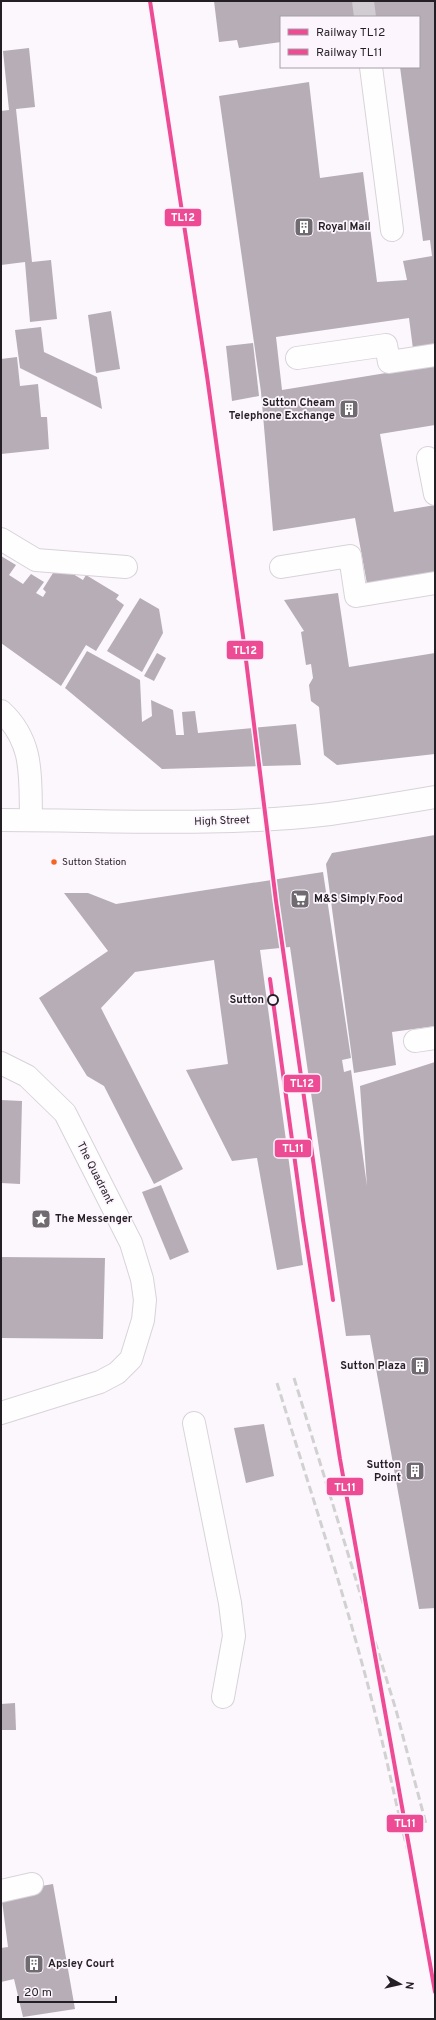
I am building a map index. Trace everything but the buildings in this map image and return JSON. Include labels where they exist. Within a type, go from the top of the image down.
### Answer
[{"type":"street","points":[[371,68],[392,230]]},
{"type":"street","points":[[297,358],[386,345],[389,362],[435,355]]},
{"type":"street","points":[[428,458],[435,494]]},
{"type":"street","points":[[1,539],[36,560],[126,567]]},
{"type":"street","points":[[282,567],[350,556],[356,596],[435,583]]},
{"type":"street","points":[[1,712],[19,731],[26,748],[30,771],[31,820]]},
{"type":"street","name":"High Street","points":[[1,820],[171,823],[330,814],[435,797]]},
{"type":"street","name":"The Quadrant","points":[[1,1063],[27,1076],[64,1112],[131,1244],[142,1279],[146,1300],[143,1320],[131,1359],[117,1373],[100,1382],[1,1412]]},
{"type":"street","points":[[194,1423],[230,1603],[234,1636],[223,1697]]},
{"type":"street","points":[[1,1891],[32,1884]]},
{"type":"tunnel","points":[[363,1],[365,16]]},
{"type":"railway","points":[[294,1378],[396,1710],[426,1824]]},
{"type":"railway","points":[[277,1383],[354,1633],[415,1876]]},
{"type":"rail line","name":"TL12","points":[[150,1],[207,376],[243,636],[276,901],[333,1300]]},
{"type":"rail line","name":"TL11","points":[[270,979],[303,1220],[340,1459],[435,1992]]},
{"type":"place","name":"Royal Mail","points":[[304,227]]},
{"type":"place","name":"Sutton Cheam Telephone Exchange","points":[[349,409]]},
{"type":"place","name":"Sutton Station","points":[[54,862]]},
{"type":"place","name":"M&S Simply Food","points":[[300,899]]},
{"type":"place","name":"Sutton","points":[[273,1000]]},
{"type":"place","name":"The Messenger","points":[[41,1219]]},
{"type":"place","name":"Sutton Plaza","points":[[420,1366]]},
{"type":"place","name":"Sutton Point","points":[[415,1471]]},
{"type":"place","name":"Apsley Court","points":[[34,1964]]}]
